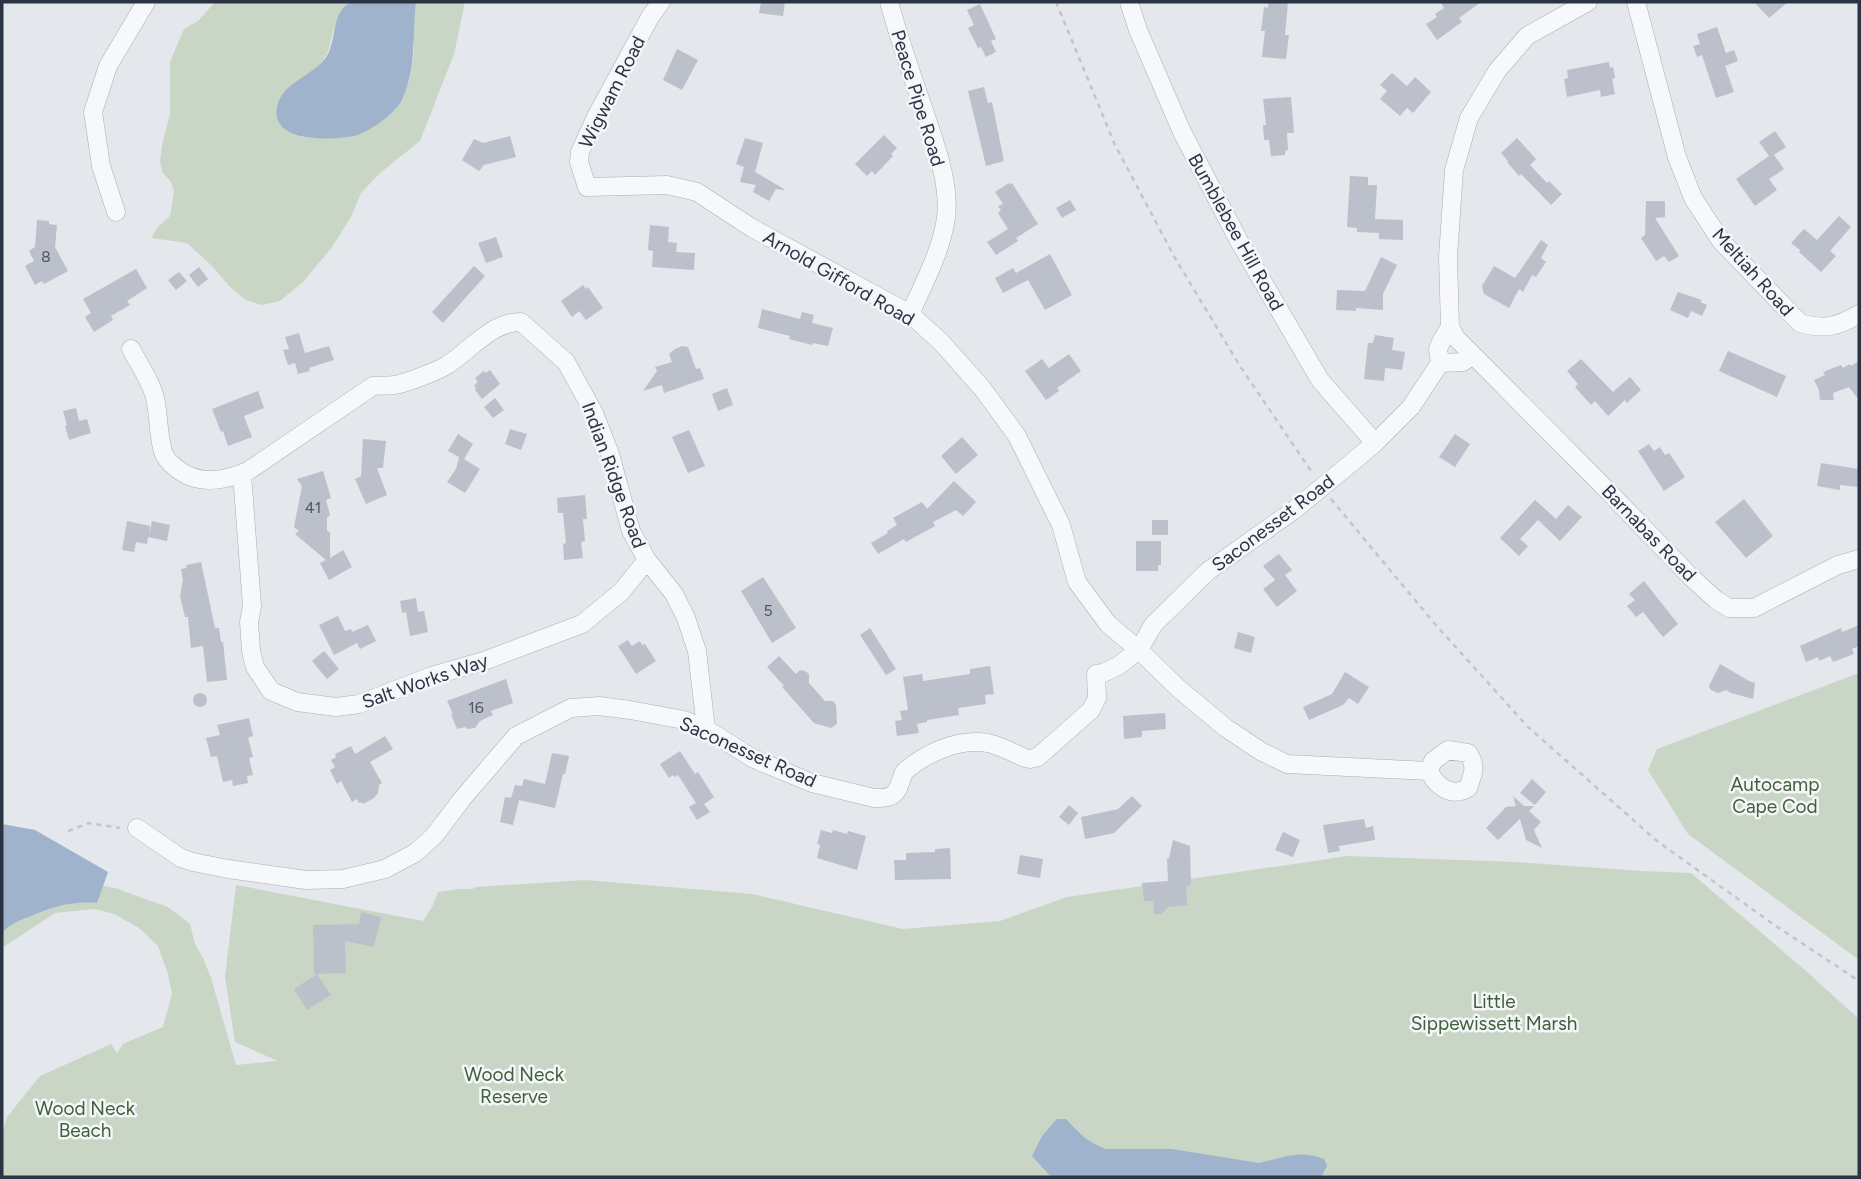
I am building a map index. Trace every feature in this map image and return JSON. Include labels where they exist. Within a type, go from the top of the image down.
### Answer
[{"type":"street","points":[[116,212],[101,166],[93,112],[108,66],[146,2]]},
{"type":"street","name":"Wigwam Road","points":[[587,187],[579,163],[580,152],[650,17],[661,2]]},
{"type":"street","name":"Peace Pipe Road","points":[[889,2],[937,150],[947,199],[945,224],[935,256],[910,314]]},
{"type":"street","name":"Bumblebee Hill Road","points":[[1129,2],[1138,30],[1182,132],[1239,241],[1320,380],[1375,443]]},
{"type":"street","name":"Saconesset Road","points":[[131,828],[181,858],[228,869],[306,880],[343,879],[386,869],[415,853],[434,836],[461,799],[516,736],[571,708],[599,706],[684,720],[706,729],[754,759],[812,783],[874,798],[895,795],[901,787],[904,772],[912,765],[953,744],[988,743],[1025,758],[1038,757],[1091,710],[1097,698],[1096,674],[1118,666],[1139,650],[1153,625],[1208,571],[1294,510],[1375,443],[1411,407],[1440,363],[1438,349],[1450,327],[1448,257],[1454,170],[1469,118],[1497,71],[1527,36],[1588,2]]},
{"type":"street","name":"Meltiah Road","points":[[1636,2],[1677,158],[1692,198],[1721,241],[1800,323],[1817,328],[1836,325],[1859,314]]},
{"type":"street","name":"Arnold Gifford Road","points":[[587,187],[667,186],[697,192],[752,228],[910,314],[942,342],[982,388],[1017,436],[1061,525],[1077,582],[1108,624],[1179,689],[1226,727],[1262,752],[1287,764],[1429,771]]},
{"type":"street","name":"Indian Ridge Road","points":[[242,474],[373,386],[397,384],[445,367],[478,340],[509,322],[521,322],[566,362],[594,413],[610,454],[631,531],[647,560],[674,594],[686,618],[697,651],[706,729]]},
{"type":"street","name":"Barnabas Road","points":[[1450,327],[1456,338],[1691,577],[1729,608],[1754,608],[1838,565],[1859,559]]},
{"type":"street","points":[[131,349],[155,396],[158,431],[164,456],[184,474],[198,480],[228,479],[242,474]]},
{"type":"street","points":[[1440,363],[1463,362],[1473,355]]},
{"type":"street","name":"Salt Works Way","points":[[242,474],[252,606],[249,622],[251,651],[255,667],[271,691],[297,702],[336,707],[359,704],[582,624],[621,592],[647,560]]},
{"type":"path","points":[[1056,2],[1115,145],[1175,258],[1240,366],[1316,478]]},
{"type":"path","points":[[1332,500],[1434,623],[1528,727],[1657,841],[1773,924],[1859,981]]},
{"type":"path","points":[[68,831],[89,823],[131,828]]},
{"type":"green space","points":[[215,2],[351,2],[336,22],[326,56],[317,67],[287,91],[277,107],[301,137],[325,138],[356,135],[400,104],[410,78],[416,2],[465,2],[454,54],[420,141],[380,173],[361,193],[351,217],[332,247],[304,281],[280,301],[261,305],[246,300],[229,286],[187,243],[151,238],[170,216],[174,191],[160,163],[170,114],[170,62],[184,29],[198,21]]},
{"type":"green space","name":"Autocamp Cape Cod","points":[[1859,673],[1859,960],[1688,834],[1648,770],[1657,749]]},
{"type":"green space","name":"Little Sippewissett Marsh","points":[[1348,856],[1516,862],[1691,873],[1859,1019],[1859,1177],[2,1177],[2,1135],[7,1117],[40,1076],[111,1044],[117,1053],[123,1044],[163,1027],[172,994],[158,946],[139,928],[114,914],[95,909],[55,913],[2,948],[2,902],[95,884],[115,888],[168,907],[190,924],[195,944],[211,978],[236,1065],[278,1061],[235,1042],[225,977],[236,885],[423,921],[438,892],[585,880],[752,894],[903,929],[1000,921],[1067,897]]},
{"type":"water","points":[[351,2],[416,2],[412,65],[401,102],[380,122],[354,136],[318,138],[292,133],[283,128],[277,119],[280,98],[292,85],[323,62],[331,47],[340,12]]},
{"type":"water","points":[[2,824],[35,830],[108,872],[97,903],[48,909],[15,923],[2,933]]},
{"type":"water","points":[[1057,1119],[1066,1119],[1079,1133],[1106,1149],[1172,1149],[1259,1163],[1291,1155],[1307,1155],[1324,1159],[1327,1166],[1321,1177],[1051,1177],[1032,1156],[1042,1136]]},
{"type":"building","points":[[761,2],[785,2],[783,16],[759,13]]},
{"type":"building","points":[[1268,2],[1288,2],[1285,35],[1289,35],[1286,59],[1262,57],[1265,31],[1261,31],[1264,7],[1268,8]]},
{"type":"building","points":[[1440,2],[1481,2],[1459,18],[1462,22],[1437,40],[1426,24],[1444,8]]},
{"type":"building","points":[[1754,2],[1788,2],[1769,18]]},
{"type":"building","points":[[980,4],[996,39],[991,41],[996,52],[986,57],[968,28],[974,25],[967,10]]},
{"type":"building","points":[[1717,27],[1726,53],[1734,50],[1738,61],[1725,66],[1734,92],[1716,98],[1702,55],[1697,57],[1693,46],[1700,44],[1697,34]]},
{"type":"building","points":[[677,49],[698,60],[682,90],[663,80]]},
{"type":"building","points":[[1609,62],[1610,68],[1613,67],[1615,94],[1601,97],[1600,90],[1567,97],[1564,79],[1568,78],[1567,70]]},
{"type":"building","points":[[1392,73],[1407,86],[1415,77],[1431,92],[1413,113],[1407,108],[1400,116],[1380,99],[1387,91],[1380,85]]},
{"type":"building","points":[[984,87],[988,103],[992,102],[1004,161],[986,166],[968,91]]},
{"type":"building","points":[[1291,97],[1294,133],[1287,133],[1288,150],[1285,155],[1271,156],[1269,140],[1264,140],[1263,125],[1266,125],[1263,99]]},
{"type":"building","points":[[1775,131],[1786,147],[1774,155],[1784,169],[1769,179],[1777,190],[1755,206],[1736,179],[1769,156],[1759,142]]},
{"type":"building","points":[[884,135],[897,148],[875,175],[872,171],[867,176],[855,164]]},
{"type":"building","points":[[510,136],[516,157],[484,165],[479,171],[462,160],[474,139],[483,143]]},
{"type":"building","points":[[745,138],[763,143],[755,172],[784,189],[776,189],[769,201],[753,192],[756,185],[740,182],[744,167],[736,164]]},
{"type":"building","points":[[1517,138],[1536,159],[1530,165],[1562,194],[1551,205],[1521,174],[1519,176],[1501,153]]},
{"type":"building","points":[[1350,176],[1368,177],[1368,185],[1377,185],[1375,219],[1403,220],[1403,240],[1379,239],[1379,233],[1357,232],[1357,228],[1347,227]]},
{"type":"building","points":[[1012,183],[1038,224],[996,255],[987,242],[1008,229],[998,213],[1001,210],[998,206],[1003,204],[995,192]]},
{"type":"building","points":[[1070,200],[1076,210],[1062,218],[1056,208]]},
{"type":"building","points":[[1646,201],[1665,201],[1665,217],[1655,218],[1679,256],[1669,262],[1664,256],[1656,261],[1641,238],[1645,235]]},
{"type":"building","points":[[1839,216],[1851,227],[1830,251],[1836,256],[1821,272],[1791,243],[1804,229],[1817,240]]},
{"type":"building","points":[[37,220],[57,225],[55,247],[68,271],[44,284],[42,281],[35,285],[25,266],[34,261],[29,251],[35,247]]},
{"type":"building","points":[[650,225],[669,227],[668,242],[677,243],[676,252],[695,253],[694,270],[652,267],[653,251],[648,250]]},
{"type":"building","points":[[496,237],[503,257],[486,263],[478,243]]},
{"type":"building","points":[[1541,240],[1548,245],[1541,258],[1546,262],[1536,277],[1532,275],[1523,292],[1519,289],[1509,308],[1484,294],[1482,286],[1494,266],[1515,278]]},
{"type":"building","points":[[1050,254],[1072,295],[1045,310],[1028,280],[1003,293],[995,278],[1013,268],[1016,273]]},
{"type":"building","points":[[1381,257],[1397,265],[1383,294],[1383,310],[1336,310],[1337,290],[1365,291]]},
{"type":"building","points":[[474,266],[485,276],[443,323],[432,312]]},
{"type":"building","points":[[199,267],[208,279],[198,287],[189,275]]},
{"type":"building","points":[[136,269],[147,288],[127,301],[130,305],[111,316],[113,320],[94,332],[85,317],[91,313],[83,299]]},
{"type":"building","points":[[179,272],[187,281],[176,290],[168,280]]},
{"type":"building","points":[[583,285],[586,289],[588,287],[603,308],[586,320],[579,311],[572,317],[561,301]]},
{"type":"building","points":[[1678,292],[1702,300],[1700,302],[1707,305],[1702,316],[1691,311],[1688,318],[1670,310]]},
{"type":"building","points":[[762,309],[800,319],[802,312],[814,315],[812,323],[833,328],[828,346],[812,345],[758,328]]},
{"type":"building","points":[[299,333],[305,353],[329,346],[334,360],[298,374],[295,363],[288,365],[283,350],[289,349],[285,337]]},
{"type":"building","points":[[1375,335],[1394,338],[1392,350],[1405,352],[1402,370],[1385,368],[1384,381],[1364,379],[1368,343],[1373,343]]},
{"type":"building","points":[[682,346],[688,347],[696,369],[700,368],[704,379],[664,393],[662,385],[643,391],[657,371],[655,367],[672,362],[669,354]]},
{"type":"building","points":[[1728,351],[1786,376],[1777,397],[1719,371]]},
{"type":"building","points":[[1069,354],[1081,371],[1057,388],[1059,391],[1046,400],[1025,371],[1042,359],[1049,368]]},
{"type":"building","points":[[1581,359],[1613,392],[1630,377],[1641,390],[1608,416],[1595,401],[1591,405],[1575,387],[1578,384],[1567,371]]},
{"type":"building","points":[[1859,361],[1859,400],[1849,387],[1833,393],[1834,400],[1820,400],[1814,380],[1825,375],[1823,372],[1841,365],[1843,368],[1850,364],[1851,366]]},
{"type":"building","points":[[490,370],[500,384],[482,399],[475,390],[474,385],[478,382],[475,378]]},
{"type":"building","points":[[727,388],[733,405],[718,411],[712,394]]},
{"type":"building","points":[[258,391],[264,408],[244,416],[252,437],[228,446],[212,409]]},
{"type":"building","points":[[495,398],[504,410],[493,418],[484,407]]},
{"type":"building","points":[[76,408],[79,421],[87,419],[91,433],[69,440],[63,411]]},
{"type":"building","points":[[510,429],[527,434],[521,450],[505,444]]},
{"type":"building","points":[[689,430],[705,466],[688,473],[672,437]]},
{"type":"building","points":[[458,434],[473,444],[464,459],[480,469],[465,493],[447,482],[456,469],[459,457],[448,451]]},
{"type":"building","points":[[1455,434],[1470,444],[1455,467],[1439,457]]},
{"type":"building","points":[[962,437],[978,455],[956,474],[941,456]]},
{"type":"building","points":[[363,439],[386,441],[383,468],[377,468],[387,495],[366,504],[355,479],[361,476]]},
{"type":"building","points":[[1649,444],[1654,451],[1660,447],[1665,455],[1669,453],[1685,477],[1664,491],[1638,451]]},
{"type":"building","points":[[1821,463],[1859,469],[1859,487],[1840,485],[1840,490],[1817,486]]},
{"type":"building","points":[[323,471],[331,498],[326,500],[330,515],[327,518],[327,530],[330,533],[330,558],[343,550],[352,567],[329,580],[320,563],[326,560],[295,534],[299,531],[294,527],[302,486],[297,479]]},
{"type":"building","points":[[954,481],[976,502],[963,516],[956,510],[933,522],[935,526],[878,554],[871,543],[897,525],[893,518],[922,502],[927,509]]},
{"type":"building","points":[[585,495],[587,519],[583,519],[583,558],[564,560],[563,544],[566,543],[563,513],[558,513],[557,498]]},
{"type":"building","points":[[1744,499],[1773,536],[1746,558],[1715,522]]},
{"type":"building","points":[[1535,500],[1556,519],[1568,505],[1582,517],[1560,541],[1538,520],[1520,539],[1528,546],[1519,556],[1500,538]]},
{"type":"building","points":[[1152,520],[1168,520],[1168,535],[1152,535]]},
{"type":"building","points":[[127,521],[150,526],[149,535],[152,521],[170,525],[167,541],[148,537],[147,544],[136,542],[134,552],[122,550]]},
{"type":"building","points":[[1136,541],[1161,541],[1161,565],[1158,565],[1158,571],[1136,571]]},
{"type":"building","points":[[1279,554],[1292,570],[1285,575],[1297,591],[1277,607],[1263,589],[1275,580],[1263,566]]},
{"type":"building","points":[[201,562],[215,628],[219,628],[223,642],[227,680],[207,682],[203,646],[191,648],[188,617],[185,617],[180,596],[183,580],[181,569],[187,568],[186,565]]},
{"type":"building","points":[[763,577],[796,628],[772,643],[741,591]]},
{"type":"building","points":[[1644,581],[1678,624],[1663,637],[1643,612],[1636,617],[1627,606],[1635,600],[1629,594]]},
{"type":"building","points":[[416,598],[418,612],[424,611],[428,632],[410,636],[406,612],[402,613],[400,601]]},
{"type":"building","points":[[338,616],[345,631],[351,629],[352,632],[368,625],[376,641],[360,649],[357,643],[334,655],[319,625]]},
{"type":"building","points":[[1859,625],[1859,646],[1852,649],[1854,654],[1833,662],[1830,656],[1819,661],[1818,657],[1806,662],[1800,646],[1841,628],[1842,632]]},
{"type":"building","points":[[870,628],[896,669],[886,675],[860,635]]},
{"type":"building","points":[[1238,632],[1255,637],[1251,653],[1234,648]]},
{"type":"building","points":[[628,640],[632,646],[640,641],[642,645],[645,644],[656,661],[636,674],[618,646]]},
{"type":"building","points":[[324,651],[339,669],[327,679],[312,661]]},
{"type":"building","points":[[779,656],[796,674],[800,670],[809,674],[809,683],[825,701],[833,701],[836,705],[837,724],[831,728],[814,723],[782,687],[784,686],[767,667]]},
{"type":"building","points":[[1720,664],[1755,683],[1753,699],[1726,690],[1718,693],[1711,690],[1709,686]]},
{"type":"building","points":[[990,666],[994,694],[985,695],[986,704],[958,708],[959,715],[927,720],[917,724],[919,733],[897,736],[895,721],[902,720],[900,711],[908,710],[903,677],[922,674],[923,681],[970,674],[970,669]]},
{"type":"building","points":[[1345,672],[1369,687],[1358,704],[1349,698],[1343,705],[1309,720],[1303,707],[1332,694]]},
{"type":"building","points":[[506,679],[513,703],[491,711],[493,715],[480,721],[475,728],[457,729],[447,701]]},
{"type":"building","points":[[200,693],[205,695],[205,705],[200,707],[195,705],[193,700],[195,695]]},
{"type":"building","points":[[1165,713],[1166,729],[1142,731],[1142,737],[1124,739],[1123,716]]},
{"type":"building","points":[[249,718],[253,736],[248,738],[253,757],[249,758],[253,775],[247,776],[248,783],[233,786],[232,780],[223,782],[217,756],[211,757],[206,738],[220,735],[217,725]]},
{"type":"building","points":[[385,736],[393,749],[370,762],[382,783],[378,793],[363,804],[357,799],[352,802],[341,781],[337,784],[330,770],[335,767],[331,760],[336,757],[335,754],[351,746],[355,754]]},
{"type":"building","points":[[680,751],[714,797],[704,804],[710,812],[697,820],[689,807],[696,803],[678,775],[669,778],[660,764]]},
{"type":"building","points":[[552,753],[569,756],[555,808],[519,800],[513,825],[500,822],[505,797],[511,798],[515,785],[522,786],[524,779],[545,784]]},
{"type":"building","points":[[1532,779],[1546,792],[1535,805],[1520,793]]},
{"type":"building","points":[[1132,796],[1142,806],[1114,833],[1085,839],[1081,817],[1118,809]]},
{"type":"building","points":[[1513,796],[1524,806],[1534,806],[1529,811],[1541,822],[1534,830],[1542,848],[1526,840],[1520,819],[1498,840],[1486,828],[1506,807],[1516,806]]},
{"type":"building","points":[[1069,805],[1078,813],[1069,825],[1059,817]]},
{"type":"building","points":[[1364,819],[1366,828],[1373,826],[1375,840],[1339,846],[1340,851],[1328,853],[1323,825]]},
{"type":"building","points":[[821,830],[847,834],[848,831],[866,836],[857,870],[817,858]]},
{"type":"building","points":[[1283,832],[1300,840],[1293,857],[1275,850]]},
{"type":"building","points":[[1173,840],[1190,846],[1191,885],[1186,886],[1187,905],[1168,907],[1162,914],[1154,914],[1153,901],[1144,901],[1142,883],[1168,881],[1167,859]]},
{"type":"building","points":[[950,848],[951,879],[895,880],[894,860],[906,860],[906,853],[935,852],[935,849]]},
{"type":"building","points":[[1020,855],[1043,859],[1040,878],[1017,874]]},
{"type":"building","points":[[361,912],[381,917],[374,947],[345,941],[346,973],[314,974],[313,925],[359,924]]},
{"type":"building","points":[[317,974],[331,995],[307,1010],[294,989]]},
{"type":"park label","name":"Wood Neck Reserve","points":[[514,1085]]},
{"type":"park label","name":"Wood Neck Beach","points":[[85,1119]]}]
